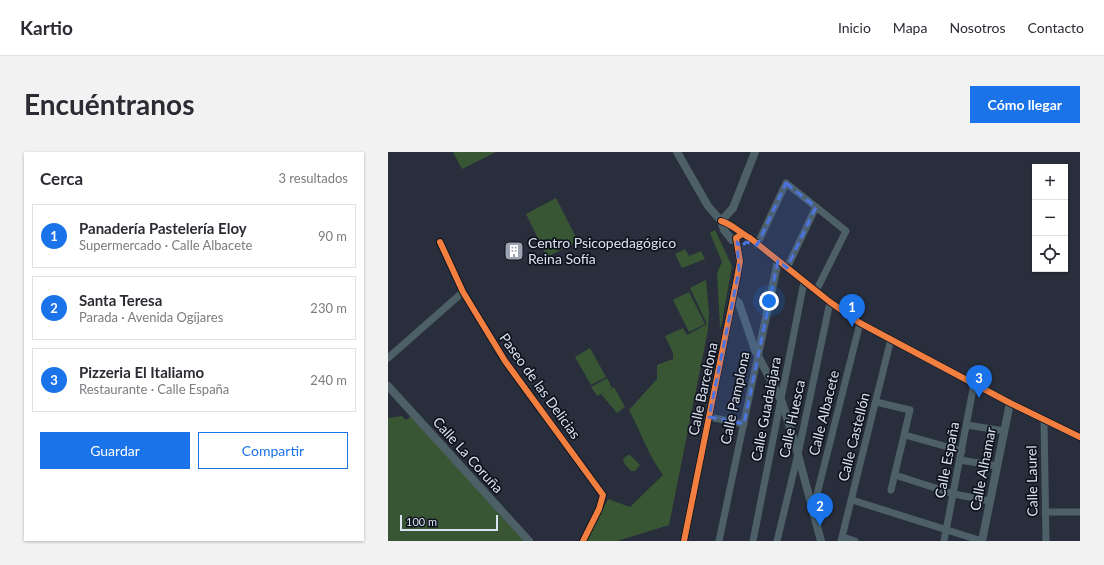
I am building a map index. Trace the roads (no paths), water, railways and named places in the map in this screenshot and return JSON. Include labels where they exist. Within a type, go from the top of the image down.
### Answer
[{"type":"street","points":[[677,152],[708,206],[721,221],[727,222],[741,239],[757,245],[830,302],[860,322],[974,384],[1080,437]]},
{"type":"street","points":[[721,221],[733,208],[755,152]]},
{"type":"street","points":[[757,245],[786,182],[846,231],[816,291]]},
{"type":"street","points":[[787,268],[816,207]]},
{"type":"street","name":"Calle Barcelona","points":[[684,541],[734,298],[740,261],[741,239]]},
{"type":"street","name":"Paseo de las Delicias","points":[[440,242],[463,292],[505,361],[603,495],[599,509],[582,541]]},
{"type":"street","name":"Calle Pamplona","points":[[719,541],[778,261]]},
{"type":"street","name":"Calle Guadalajara","points":[[753,541],[782,402],[804,282]]},
{"type":"street","points":[[388,358],[463,292]]},
{"type":"street","points":[[734,298],[739,303],[758,355],[782,402],[798,454],[821,541]]},
{"type":"street","name":"Calle Huesca","points":[[778,541],[830,302]]},
{"type":"street","name":"Calle Albacete","points":[[813,510],[860,322]]},
{"type":"street","name":"Calle Castellón","points":[[842,539],[891,339]]},
{"type":"street","name":"Calle España","points":[[944,541],[974,384]]},
{"type":"street","name":"Calle La Coruña","points":[[388,386],[528,541]]},
{"type":"street","points":[[876,402],[910,410],[891,490]]},
{"type":"street","name":"Calle Alhamar","points":[[982,541],[1010,403]]},
{"type":"street","points":[[709,417],[744,424]]},
{"type":"street","name":"Calle Laurel","points":[[1044,420],[1046,541]]},
{"type":"street","points":[[967,424],[1004,431]]},
{"type":"street","points":[[905,435],[962,451]]},
{"type":"street","points":[[960,460],[997,466]]},
{"type":"street","points":[[895,475],[954,494],[990,501]]},
{"type":"street","points":[[852,500],[982,541]]},
{"type":"street","points":[[1045,512],[1080,512]]},
{"type":"street","points":[[842,539],[855,541]]},
{"type":"place","name":"Centro Psicopedagógico Reina Sofía","points":[[514,251]]},
{"type":"place","name":"Panadería Pastelería Eloy","points":[[852,327]]},
{"type":"place","name":"Pizzeria El Italiamo","points":[[979,398]]},
{"type":"place","name":"Santa Teresa","points":[[820,526]]}]
